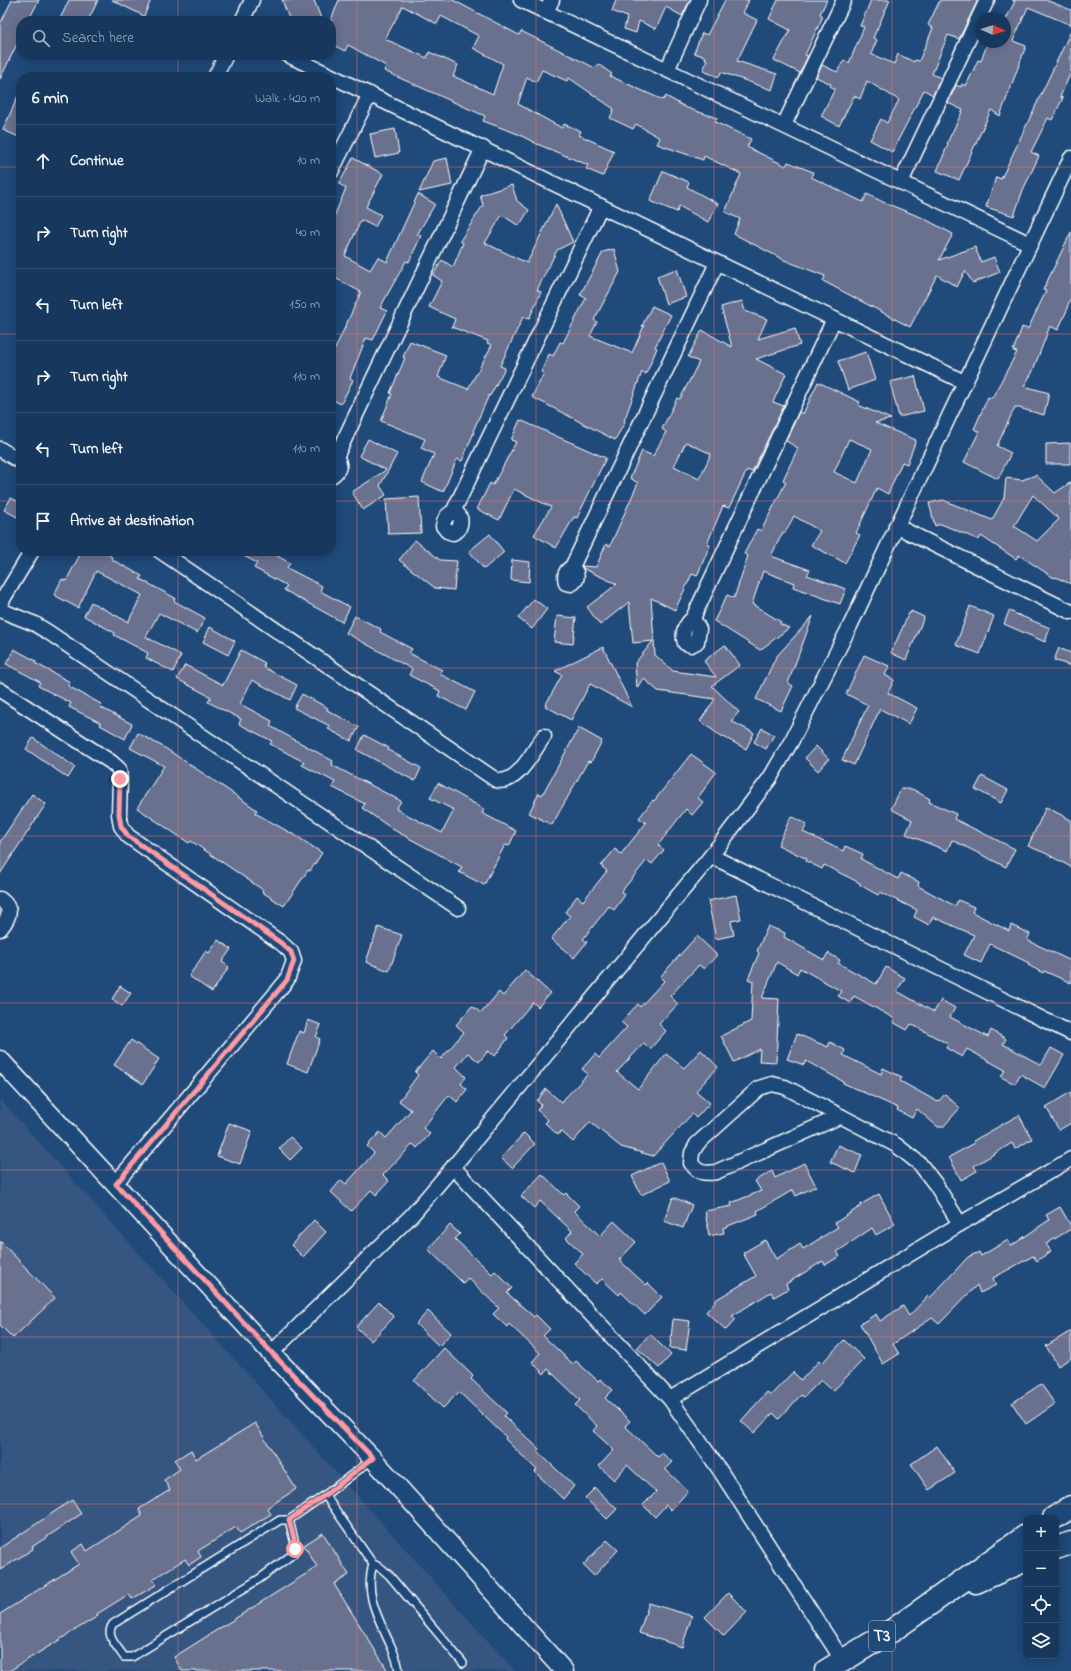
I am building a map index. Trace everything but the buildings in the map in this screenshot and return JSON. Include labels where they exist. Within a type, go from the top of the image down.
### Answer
[{"type":"highway","points":[[1059,1515],[1071,1507]]},
{"type":"highway","name":"T3","points":[[835,1666],[893,1630],[1023,1538]]},
{"type":"highway","points":[[1059,1547],[1071,1543]]},
{"type":"highway","name":"T3","points":[[937,1599],[1023,1561]]},
{"type":"street","points":[[244,16],[252,0]]},
{"type":"street","points":[[521,0],[549,6],[667,70],[1030,244]]},
{"type":"street","points":[[667,70],[699,0]]},
{"type":"street","points":[[784,125],[844,0]]},
{"type":"street","points":[[901,182],[987,0]]},
{"type":"street","points":[[218,72],[224,60]]},
{"type":"street","points":[[299,60],[324,72]]},
{"type":"street","points":[[336,78],[964,382]]},
{"type":"street","points":[[336,162],[370,94]]},
{"type":"street","points":[[336,452],[483,148]]},
{"type":"street","points":[[271,1352],[412,1215],[710,856],[770,778],[792,740],[850,626],[1071,158]]},
{"type":"street","points":[[453,512],[601,206]]},
{"type":"street","points":[[572,567],[717,263]]},
{"type":"street","points":[[694,618],[834,319]]},
{"type":"street","points":[[0,449],[16,459]]},
{"type":"street","points":[[336,460],[339,462],[340,466],[336,473]]},
{"type":"street","points":[[896,526],[1071,612]]},
{"type":"street","points":[[0,604],[29,556]]},
{"type":"street","points":[[167,556],[496,780],[502,782],[510,780],[516,775],[544,736]]},
{"type":"street","points":[[0,610],[35,624],[48,632],[458,908]]},
{"type":"street","points":[[0,690],[111,762],[118,769],[120,779],[119,814],[121,826],[128,836],[281,943],[291,952],[294,961],[287,980],[116,1184]]},
{"type":"street","points":[[710,856],[1071,1033]]},
{"type":"street","points":[[0,899],[5,903],[9,912],[7,921],[0,929]]},
{"type":"street","points":[[0,1060],[271,1352],[373,1458],[564,1671]]},
{"type":"street","points":[[841,1116],[716,1172],[704,1174],[697,1170],[691,1163],[692,1153],[697,1144],[759,1088],[772,1084],[786,1087],[841,1116],[896,1145],[920,1164],[936,1185],[960,1224]]},
{"type":"street","points":[[670,1399],[960,1224],[1071,1160]]},
{"type":"street","points":[[453,1167],[670,1399],[719,1469],[835,1666]]},
{"type":"lane","points":[[289,1520],[295,1544],[293,1554],[259,1579],[132,1657],[124,1657],[110,1637],[110,1628],[113,1624],[280,1520],[289,1520],[325,1495],[373,1458]]},
{"type":"lane","points":[[325,1495],[373,1564],[381,1568],[389,1575],[463,1663]]},
{"type":"lane","points":[[373,1564],[369,1577],[369,1588],[373,1605],[396,1658],[399,1671]]},
{"type":"shaded area","points":[[0,1099],[515,1671],[0,1671]]},
{"type":"route","points":[[120,779],[119,814],[121,826],[128,836],[281,943],[291,952],[294,961],[292,970],[287,980],[116,1184],[271,1352],[373,1458],[325,1495],[289,1520],[294,1538],[295,1549]]}]
